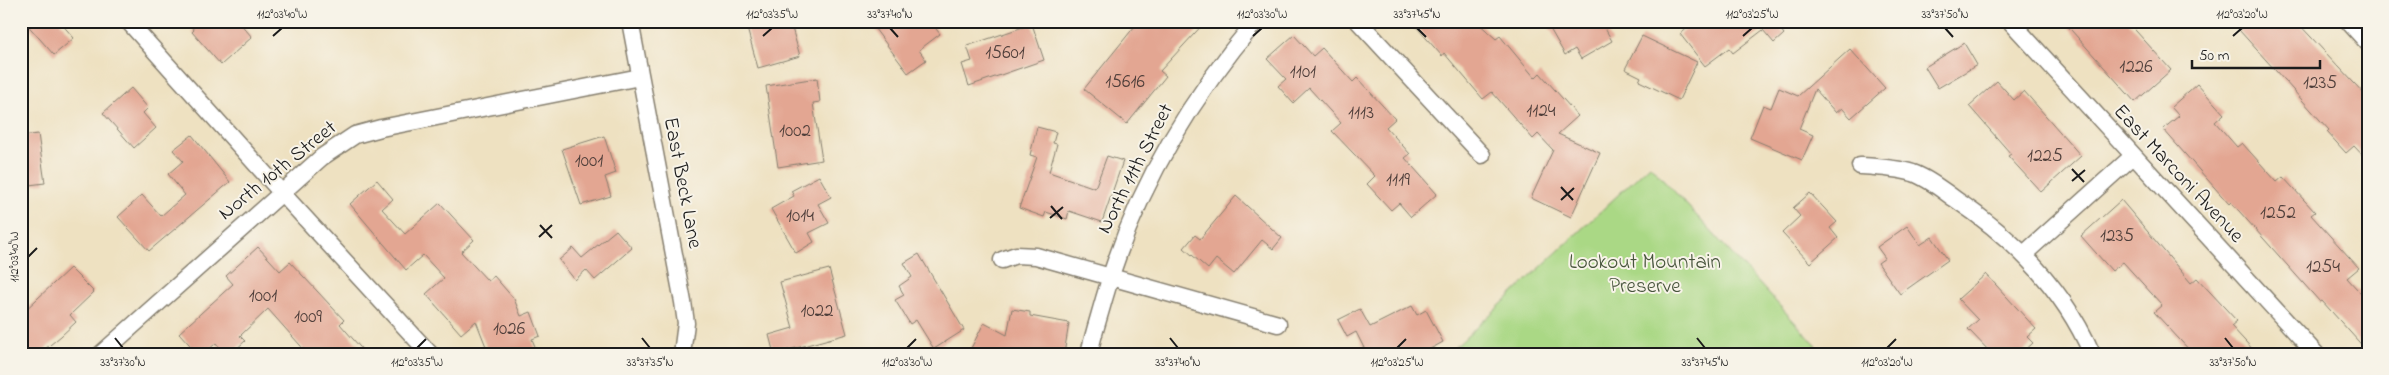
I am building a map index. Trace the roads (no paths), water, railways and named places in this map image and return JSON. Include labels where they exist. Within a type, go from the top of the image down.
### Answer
[{"type":"street","points":[[128,21],[281,192],[430,354]]},
{"type":"street","name":"East Beck Lane","points":[[630,21],[683,302],[686,322],[682,354]]},
{"type":"street","name":"North 11th Street","points":[[1090,354],[1110,276],[1133,212],[1191,106],[1256,21]]},
{"type":"street","points":[[1358,21],[1482,155]]},
{"type":"street","points":[[2348,21],[2368,43]]},
{"type":"street","name":"East Marconi Avenue","points":[[2011,22],[2132,156],[2316,354]]},
{"type":"street","name":"North 10th Street","points":[[100,354],[322,156],[355,135],[439,116],[640,77]]},
{"type":"street","points":[[2024,254],[2132,156]]},
{"type":"street","points":[[1860,166],[1914,173],[1941,188],[1971,209],[2024,254],[2055,291],[2092,354]]},
{"type":"street","points":[[1002,260],[1016,255],[1036,256],[1278,324]]},
{"type":"park label","name":"Lookout Mountain Preserve","points":[[1645,275]]}]
